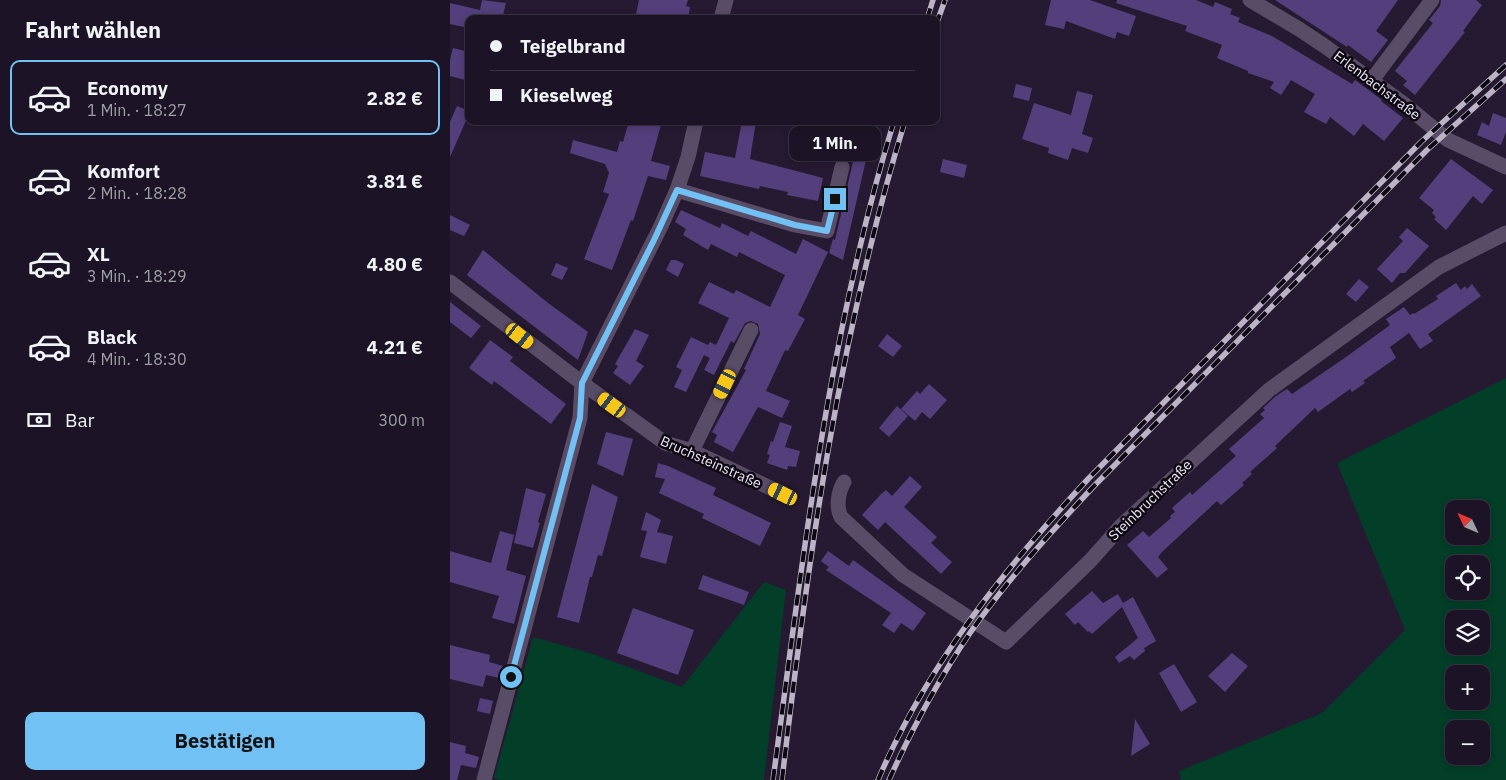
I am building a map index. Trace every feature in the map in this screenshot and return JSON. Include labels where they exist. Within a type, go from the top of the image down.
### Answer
[{"type":"street","points":[[722,15],[726,0]]},
{"type":"street","name":"Erlenbachstraße","points":[[1250,0],[1299,29],[1372,80],[1448,140],[1506,166]]},
{"type":"street","points":[[1372,80],[1432,0]]},
{"type":"street","points":[[484,780],[580,418],[582,383],[677,190],[688,157],[695,125]]},
{"type":"street","points":[[677,190],[795,225],[827,231],[842,166]]},
{"type":"street","name":"Steinbruchstraße","points":[[844,482],[841,488],[838,510],[841,517],[873,549],[903,575],[1006,642],[1091,560],[1121,526],[1269,390],[1439,267],[1506,233]]},
{"type":"street","name":"Bruchsteinstraße","points":[[450,282],[582,383],[665,443],[692,451],[783,494]]},
{"type":"street","points":[[692,451],[752,330]]},
{"type":"green space","points":[[1506,378],[1506,780],[1181,780],[1179,771],[1322,713],[1405,630],[1337,463]]},
{"type":"green space","points":[[764,582],[786,590],[764,780],[500,780],[494,778],[533,637],[590,653],[682,687]]},
{"type":"building","points":[[482,0],[506,3],[503,15],[465,15],[465,27],[450,24],[450,3],[480,10]]},
{"type":"building","points":[[639,0],[688,0],[686,6],[690,7],[689,15],[636,15]]},
{"type":"building","points":[[1051,0],[1090,0],[1136,16],[1129,36],[1117,32],[1115,39],[1066,21],[1064,29],[1045,25]]},
{"type":"building","points":[[1117,0],[1196,0],[1213,7],[1215,2],[1232,9],[1230,14],[1240,18],[1238,22],[1272,36],[1352,84],[1355,80],[1403,118],[1384,141],[1363,124],[1354,136],[1330,117],[1326,124],[1304,112],[1315,94],[1291,80],[1281,95],[1270,88],[1274,82],[1248,73],[1248,71],[1217,58],[1222,45],[1185,31],[1187,26],[1116,3]]},
{"type":"building","points":[[1275,0],[1398,0],[1376,31],[1388,40],[1371,62],[1348,45],[1347,47]]},
{"type":"building","points":[[1441,0],[1476,0],[1482,5],[1463,31],[1465,32],[1415,95],[1403,85],[1407,81],[1395,71],[1433,23],[1429,20],[1440,6]]},
{"type":"building","points":[[453,48],[465,51],[465,80],[450,76],[450,60]]},
{"type":"building","points":[[1016,84],[1032,88],[1029,101],[1013,97]]},
{"type":"building","points":[[1077,91],[1093,95],[1082,134],[1093,138],[1088,153],[1072,148],[1068,160],[1048,153],[1049,148],[1022,139],[1034,103],[1071,115]]},
{"type":"building","points":[[457,106],[465,109],[465,123],[450,157],[450,122]]},
{"type":"building","points":[[1493,113],[1506,118],[1506,132],[1501,145],[1477,135],[1482,122],[1489,126]]},
{"type":"building","points":[[628,125],[661,125],[651,161],[670,166],[666,180],[648,176],[633,221],[631,220],[612,270],[584,259],[609,194],[603,192],[609,173],[605,164],[570,153],[573,140],[617,152],[620,141],[623,142]]},
{"type":"building","points":[[741,125],[755,125],[750,159],[823,178],[818,201],[787,195],[788,192],[760,186],[759,189],[700,176],[705,152],[735,158]]},
{"type":"building","points":[[810,125],[838,125],[835,145],[808,140]]},
{"type":"building","points":[[854,157],[866,160],[843,260],[829,253],[833,239],[835,240]]},
{"type":"building","points":[[943,159],[967,165],[964,178],[940,172]]},
{"type":"building","points":[[1451,159],[1493,190],[1482,204],[1473,196],[1446,230],[1434,219],[1436,217],[1432,213],[1434,210],[1419,198]]},
{"type":"building","points":[[681,210],[720,228],[722,223],[748,236],[751,231],[796,254],[803,239],[828,252],[798,315],[805,319],[788,351],[785,350],[766,391],[790,401],[782,418],[758,407],[733,452],[714,442],[717,435],[712,432],[746,370],[744,369],[760,334],[758,324],[751,321],[745,323],[734,343],[731,341],[714,375],[704,370],[710,358],[704,355],[686,392],[674,387],[682,370],[676,367],[691,337],[708,345],[710,342],[716,345],[729,318],[698,303],[709,282],[734,294],[736,290],[770,307],[785,275],[739,252],[737,257],[711,244],[708,250],[683,235],[686,229],[675,222]]},
{"type":"building","points":[[450,215],[470,225],[464,236],[450,230]]},
{"type":"building","points":[[1407,228],[1429,246],[1405,273],[1400,273],[1392,283],[1377,269],[1403,241],[1399,237]]},
{"type":"building","points":[[483,250],[548,303],[588,332],[578,360],[467,275]]},
{"type":"building","points":[[671,260],[684,264],[678,277],[666,270]]},
{"type":"building","points":[[556,263],[568,268],[562,280],[551,275]]},
{"type":"building","points":[[1359,279],[1369,287],[1356,302],[1346,294]]},
{"type":"building","points":[[1456,283],[1461,290],[1465,286],[1467,289],[1472,284],[1481,296],[1428,334],[1433,341],[1420,349],[1409,333],[1390,347],[1396,358],[1363,381],[1365,383],[1352,392],[1350,389],[1318,412],[1315,408],[1275,446],[1277,448],[1250,472],[1252,474],[1242,483],[1244,485],[1221,505],[1217,501],[1162,552],[1158,557],[1168,569],[1157,578],[1127,545],[1143,531],[1149,537],[1171,518],[1170,516],[1175,512],[1172,508],[1190,492],[1192,495],[1236,456],[1229,449],[1264,418],[1260,414],[1265,410],[1263,408],[1276,396],[1287,389],[1292,394],[1346,357],[1390,325],[1386,319],[1404,307],[1410,315],[1414,314],[1438,299],[1436,296]]},
{"type":"building","points":[[450,302],[481,326],[471,338],[450,322]]},
{"type":"building","points":[[635,329],[649,335],[636,361],[644,366],[630,385],[613,373],[618,366],[615,364]]},
{"type":"building","points":[[887,334],[902,346],[893,357],[878,346]]},
{"type":"building","points":[[490,340],[513,357],[510,361],[566,404],[551,424],[494,381],[492,385],[469,368]]},
{"type":"building","points":[[929,384],[947,400],[930,419],[922,412],[915,421],[901,409],[917,391],[920,394]]},
{"type":"building","points":[[897,406],[908,416],[889,437],[879,428]]},
{"type":"building","points":[[780,422],[792,426],[785,447],[800,451],[796,467],[788,466],[787,470],[767,463],[770,455],[767,454],[771,441],[773,442]]},
{"type":"building","points":[[606,432],[633,439],[623,476],[597,464]]},
{"type":"building","points":[[658,463],[716,488],[713,495],[771,523],[760,546],[702,518],[704,514],[659,493],[665,479],[655,477]]},
{"type":"building","points":[[910,476],[922,487],[904,507],[937,537],[931,543],[952,562],[941,574],[885,522],[878,530],[862,515],[881,494],[886,490],[892,496]]},
{"type":"building","points":[[592,484],[618,497],[602,556],[598,555],[592,577],[590,577],[579,623],[557,617]]},
{"type":"building","points":[[526,488],[546,494],[533,548],[514,543]]},
{"type":"building","points":[[646,512],[661,520],[657,532],[673,536],[666,564],[640,557],[647,531],[641,530]]},
{"type":"building","points":[[500,531],[514,535],[506,570],[526,576],[514,624],[492,618],[499,596],[450,582],[450,551],[491,563]]},
{"type":"building","points":[[828,551],[849,566],[853,560],[926,613],[913,631],[901,623],[894,633],[882,625],[891,613],[826,570],[829,567],[821,561]]},
{"type":"building","points":[[703,575],[749,592],[744,605],[698,589]]},
{"type":"building","points":[[1092,591],[1103,603],[1118,594],[1123,603],[1133,597],[1156,641],[1144,648],[1145,651],[1134,660],[1130,656],[1119,663],[1115,657],[1138,638],[1122,607],[1092,634],[1078,622],[1075,625],[1065,614]]},
{"type":"building","points":[[633,608],[694,630],[678,675],[617,653]]},
{"type":"building","points":[[450,645],[490,655],[489,662],[503,666],[500,678],[486,675],[483,687],[450,679]]},
{"type":"building","points":[[1232,653],[1248,666],[1225,692],[1208,676]]},
{"type":"building","points":[[1174,664],[1197,702],[1181,712],[1159,673]]},
{"type":"building","points":[[480,698],[493,701],[490,714],[477,711]]},
{"type":"building","points":[[1135,719],[1150,744],[1131,756]]},
{"type":"building","points":[[450,742],[466,746],[465,753],[479,757],[476,768],[461,765],[457,780],[450,780]]},
{"type":"railway","points":[[928,15],[933,0]]},
{"type":"railway","points":[[940,15],[945,0]]},
{"type":"railway","points":[[878,780],[920,697],[944,658],[970,620],[1027,547],[1089,478],[1421,142],[1506,65]]},
{"type":"railway","points":[[889,780],[926,705],[947,669],[970,633],[1014,575],[1095,485],[1427,150],[1506,79]]},
{"type":"railway","points":[[773,780],[807,531],[835,365],[851,283],[893,125]]},
{"type":"railway","points":[[782,780],[803,614],[828,448],[862,283],[904,125]]},
{"type":"route","points":[[511,677],[580,418],[582,383],[661,226],[677,190],[795,225],[827,231],[835,199]]}]
